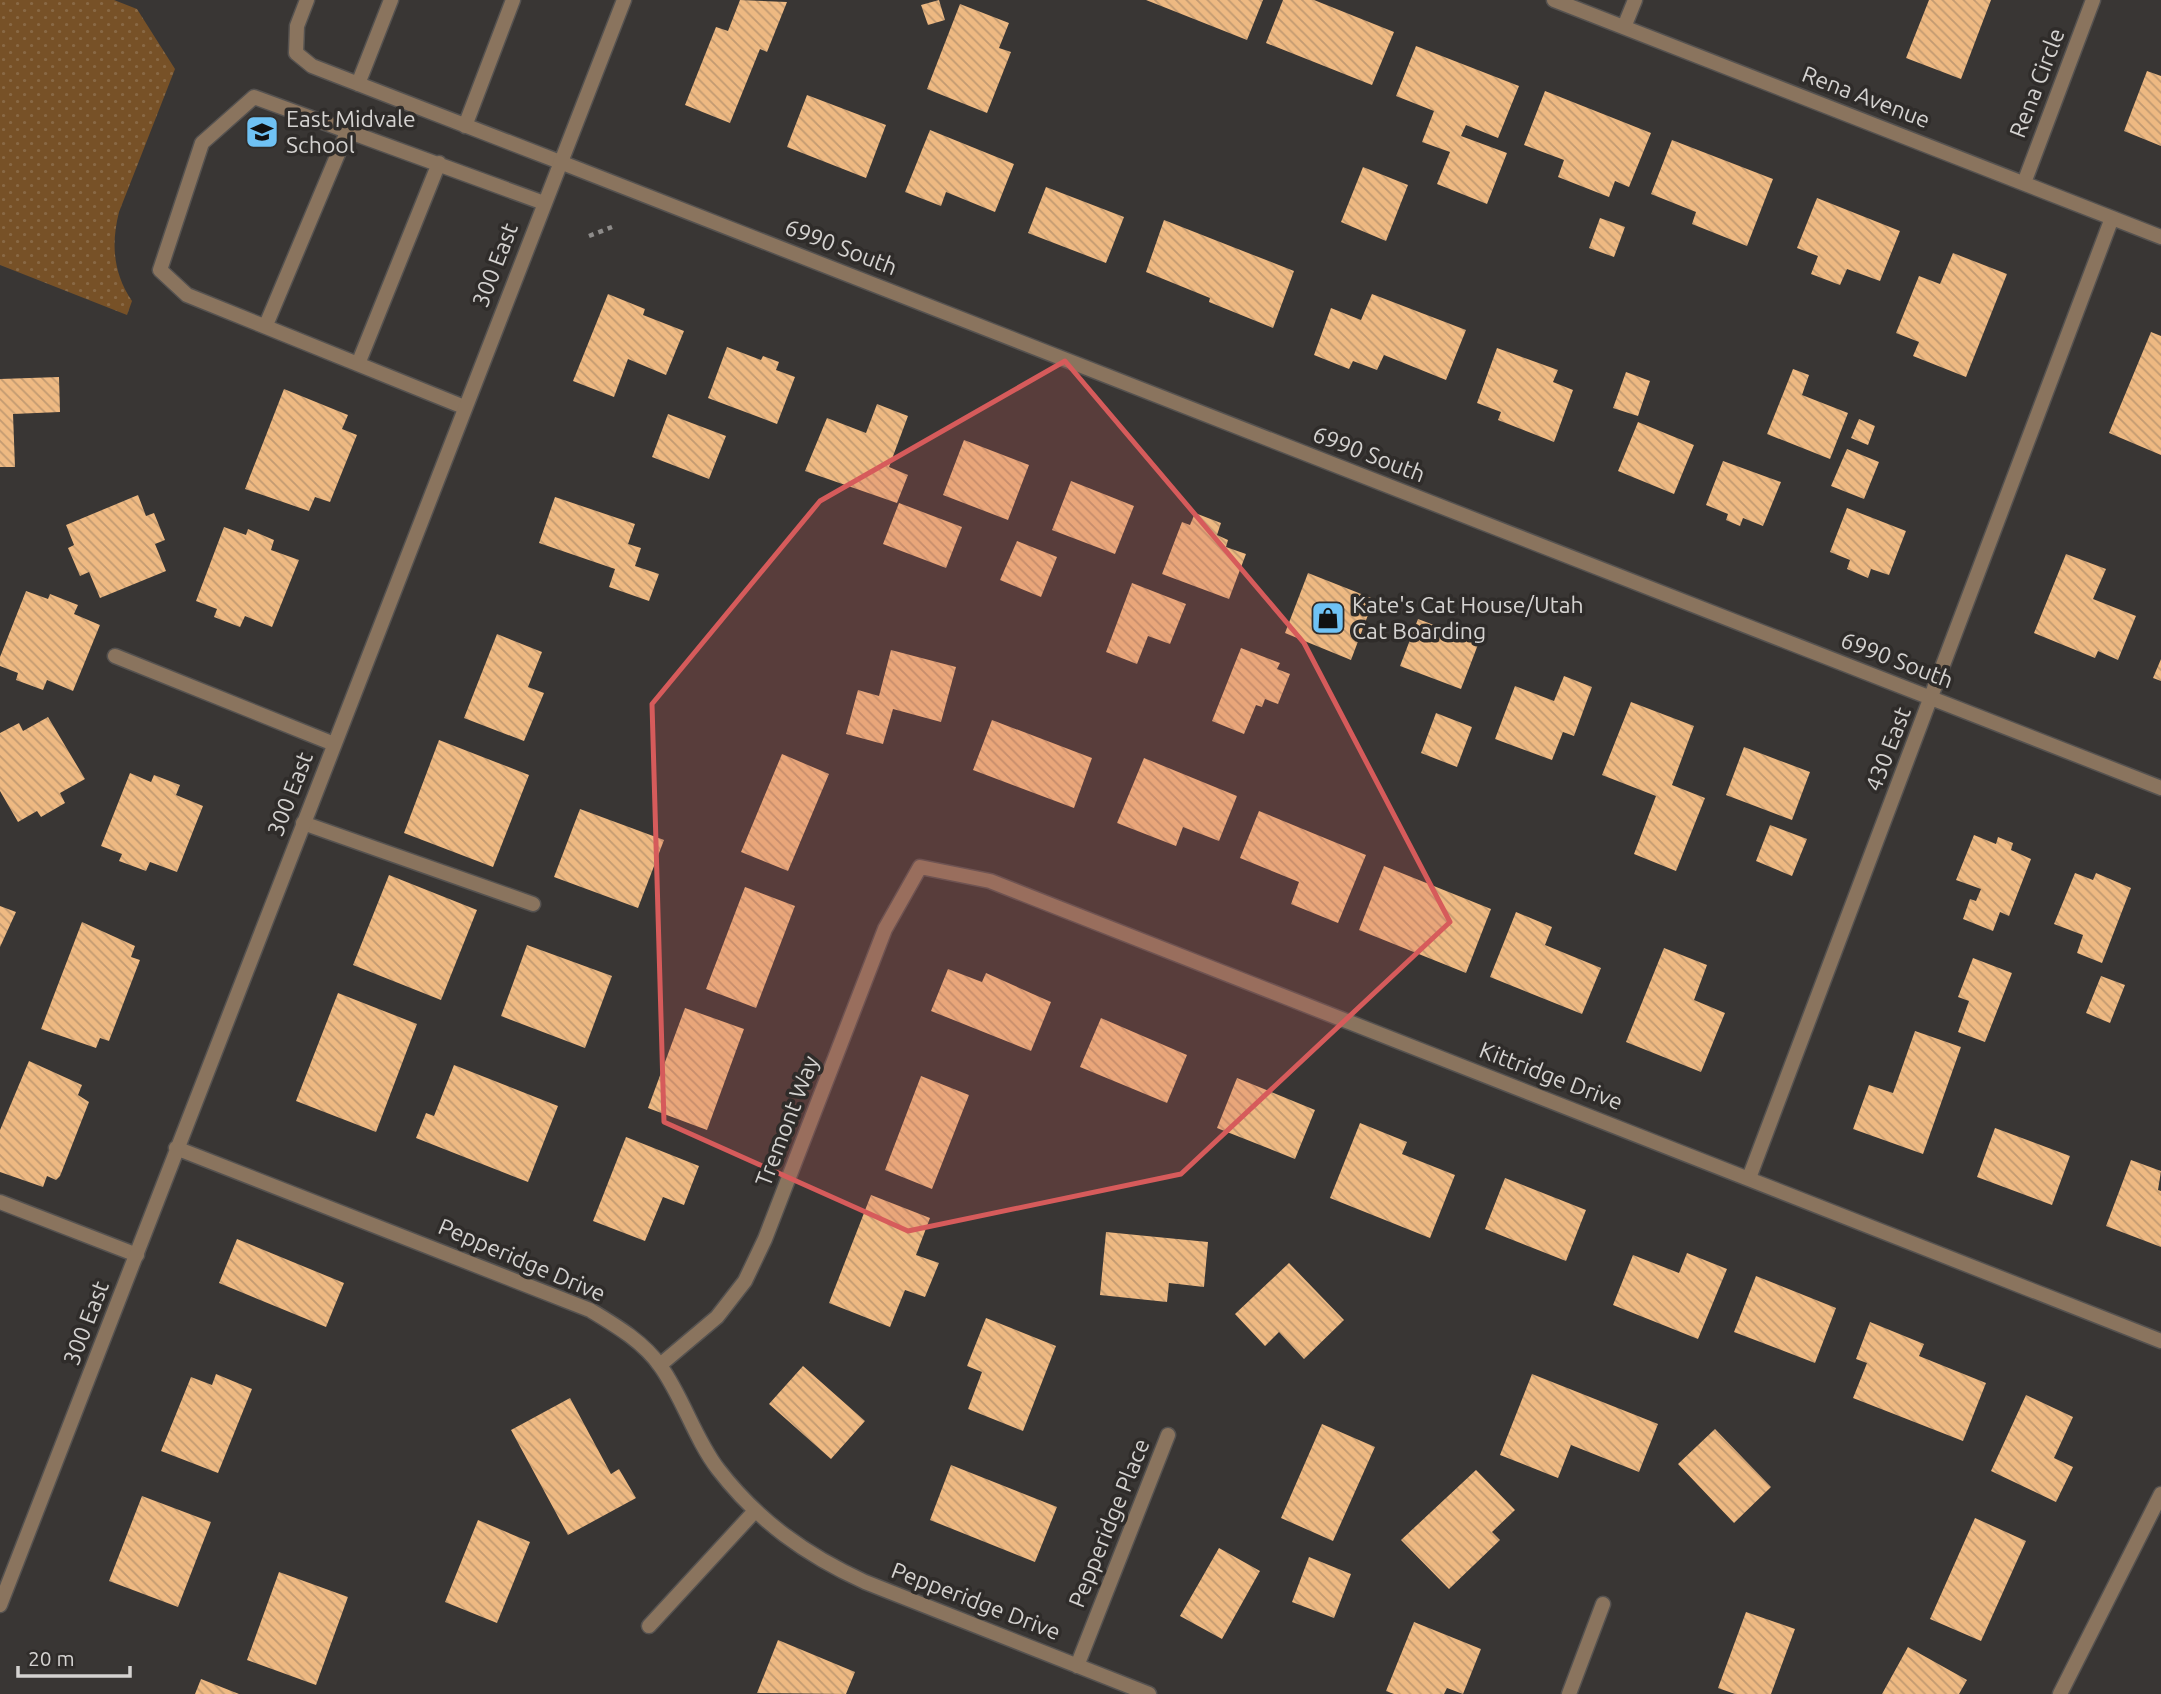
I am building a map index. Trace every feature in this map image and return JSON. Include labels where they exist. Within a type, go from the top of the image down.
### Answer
[{"type":"street","name":"6990 South","points":[[307,0],[297,26],[296,53],[312,66],[2161,788]]},
{"type":"street","points":[[358,84],[391,0]]},
{"type":"street","points":[[465,126],[513,0]]},
{"type":"street","name":"300 East","points":[[0,1605],[624,0]]},
{"type":"street","name":"Rena Avenue","points":[[1554,0],[2161,237]]},
{"type":"street","points":[[1625,27],[1635,0]]},
{"type":"street","name":"Rena Circle","points":[[2024,183],[2093,0]]},
{"type":"street","points":[[464,407],[187,295],[160,270],[202,143],[254,97],[544,203]]},
{"type":"street","points":[[266,325],[348,130]]},
{"type":"street","points":[[358,364],[439,163]]},
{"type":"street","name":"430 East","points":[[1749,1178],[2112,218]]},
{"type":"street","points":[[115,656],[334,744]]},
{"type":"street","points":[[303,823],[533,904]]},
{"type":"street","name":"Kittridge Drive","points":[[920,867],[990,881],[2161,1341]]},
{"type":"street","name":"Tremont Way","points":[[660,1365],[717,1317],[745,1281],[765,1239],[885,929],[920,867]]},
{"type":"street","name":"Pepperidge Drive","points":[[176,1148],[590,1310],[628,1334],[660,1365],[716,1467],[754,1512],[790,1542],[831,1566],[1077,1665],[1116,1688],[1149,1694]]},
{"type":"street","points":[[0,1202],[137,1255]]},
{"type":"street","name":"Pepperidge Place","points":[[1077,1665],[1168,1435]]},
{"type":"street","points":[[2060,1694],[2161,1494]]},
{"type":"street","points":[[649,1626],[754,1512]]},
{"type":"street","points":[[1569,1694],[1603,1604]]},
{"type":"path","points":[[589,236],[612,227]]},
{"type":"highlighted area","points":[[1065,361],[1304,643],[1450,922],[1181,1174],[908,1231],[664,1122],[652,704],[820,501]]},
{"type":"shaded area","points":[[0,0],[114,0],[137,9],[175,69],[116,224],[117,269],[132,301],[127,315],[0,265]]},
{"type":"building","points":[[740,0],[787,2],[767,52],[760,49],[730,123],[685,105],[716,27],[728,31]]},
{"type":"building","points":[[939,0],[945,20],[928,25],[921,5]]},
{"type":"building","points":[[1146,0],[1263,0],[1247,40]]},
{"type":"building","points":[[1283,0],[1314,0],[1394,32],[1372,85],[1266,43]]},
{"type":"building","points":[[1929,0],[1991,0],[1961,79],[1906,58]]},
{"type":"building","points":[[960,4],[1009,23],[999,48],[1011,52],[987,113],[927,89]]},
{"type":"building","points":[[1416,46],[1519,86],[1498,138],[1466,125],[1461,136],[1507,153],[1487,204],[1437,184],[1450,152],[1422,142],[1434,111],[1396,96]]},
{"type":"building","points":[[2147,71],[2161,76],[2161,146],[2124,131]]},
{"type":"building","points":[[1545,91],[1651,133],[1629,187],[1615,181],[1609,197],[1558,177],[1564,160],[1524,145]]},
{"type":"building","points":[[807,95],[886,125],[866,178],[787,147]]},
{"type":"building","points":[[930,130],[1014,164],[995,212],[946,192],[941,206],[905,192]]},
{"type":"building","points":[[1672,140],[1773,179],[1747,246],[1692,224],[1696,212],[1651,194]]},
{"type":"building","points":[[1363,167],[1408,185],[1386,241],[1341,222]]},
{"type":"building","points":[[1046,187],[1124,217],[1106,263],[1028,233]]},
{"type":"building","points":[[1817,198],[1900,231],[1880,281],[1847,269],[1840,285],[1811,274],[1818,256],[1797,248]]},
{"type":"building","points":[[1600,218],[1625,227],[1614,257],[1589,248]]},
{"type":"building","points":[[1164,220],[1294,271],[1273,328],[1146,272]]},
{"type":"building","points":[[1953,253],[2007,274],[1966,377],[1913,356],[1919,342],[1896,333],[1919,276],[1940,284]]},
{"type":"building","points":[[608,294],[645,309],[643,315],[684,331],[666,375],[628,359],[614,397],[573,381]]},
{"type":"building","points":[[1372,294],[1466,330],[1446,380],[1384,355],[1377,370],[1353,361],[1349,369],[1314,355],[1331,308],[1361,320]]},
{"type":"building","points":[[2151,332],[2161,336],[2161,455],[2109,433]]},
{"type":"building","points":[[727,347],[761,360],[763,356],[779,362],[776,370],[795,377],[777,424],[708,398]]},
{"type":"building","points":[[1497,348],[1558,370],[1553,382],[1573,390],[1554,442],[1498,420],[1501,412],[1477,403]]},
{"type":"building","points":[[1793,369],[1809,375],[1802,395],[1848,413],[1830,459],[1767,434]]},
{"type":"building","points":[[1626,372],[1650,381],[1638,416],[1613,408]]},
{"type":"building","points":[[59,377],[60,412],[13,414],[15,467],[0,467],[0,379]]},
{"type":"building","points":[[284,389],[348,415],[342,429],[357,435],[330,502],[315,497],[309,511],[245,489]]},
{"type":"building","points":[[877,404],[908,416],[889,467],[908,475],[897,503],[805,471],[827,418],[866,433]]},
{"type":"building","points":[[668,414],[726,436],[709,479],[652,457]]},
{"type":"building","points":[[1859,419],[1875,426],[1868,445],[1851,438]]},
{"type":"building","points":[[1638,422],[1694,445],[1674,494],[1618,471]]},
{"type":"building","points":[[964,440],[1029,465],[1008,520],[943,495]]},
{"type":"building","points":[[1847,449],[1879,462],[1864,499],[1831,486]]},
{"type":"building","points":[[1723,461],[1781,482],[1763,526],[1743,518],[1740,526],[1726,520],[1728,514],[1706,505]]},
{"type":"building","points":[[1071,481],[1134,506],[1115,554],[1052,530]]},
{"type":"building","points":[[138,495],[146,516],[154,513],[165,540],[155,544],[166,571],[100,598],[89,572],[80,576],[68,548],[74,545],[66,525]]},
{"type":"building","points":[[555,497],[635,524],[628,544],[641,548],[635,566],[659,574],[649,601],[609,587],[615,569],[539,543]]},
{"type":"building","points":[[899,503],[962,527],[946,568],[883,544]]},
{"type":"building","points":[[1847,508],[1906,531],[1889,575],[1871,569],[1868,578],[1847,569],[1850,560],[1830,552]]},
{"type":"building","points":[[1195,513],[1221,523],[1217,535],[1228,540],[1226,547],[1246,554],[1229,599],[1162,574],[1182,522],[1190,525]]},
{"type":"building","points":[[224,527],[246,535],[248,529],[274,540],[271,550],[299,560],[272,627],[245,616],[240,627],[214,617],[217,609],[196,601]]},
{"type":"building","points":[[1017,541],[1057,557],[1041,597],[1000,580]]},
{"type":"building","points":[[2066,554],[2106,569],[2093,599],[2136,616],[2118,660],[2098,651],[2095,658],[2034,633]]},
{"type":"building","points":[[1308,573],[1374,599],[1351,660],[1285,633]]},
{"type":"building","points":[[1132,583],[1186,604],[1170,644],[1148,636],[1137,664],[1106,652]]},
{"type":"building","points":[[26,591],[48,599],[50,594],[78,605],[74,614],[100,625],[73,691],[47,680],[43,690],[16,680],[18,673],[0,666],[0,657]]},
{"type":"building","points":[[1418,619],[1479,642],[1461,689],[1400,666]]},
{"type":"building","points":[[497,634],[542,652],[528,687],[544,693],[524,741],[464,718]]},
{"type":"building","points":[[1241,648],[1280,663],[1277,669],[1290,674],[1278,704],[1265,699],[1262,707],[1256,705],[1244,734],[1212,721]]},
{"type":"building","points":[[891,650],[956,667],[941,722],[893,709],[883,744],[846,734],[858,690],[879,696]]},
{"type":"building","points":[[2161,659],[2161,681],[2153,678]]},
{"type":"building","points":[[1564,676],[1592,687],[1574,736],[1563,732],[1552,760],[1495,739],[1515,686],[1554,701]]},
{"type":"building","points":[[1631,702],[1694,726],[1672,785],[1705,798],[1676,871],[1634,854],[1656,796],[1602,775]]},
{"type":"building","points":[[1436,713],[1472,727],[1457,767],[1421,753]]},
{"type":"building","points":[[48,717],[85,779],[60,793],[65,803],[41,817],[37,811],[18,822],[0,791],[0,733],[19,723],[23,731]]},
{"type":"building","points":[[992,720],[1092,758],[1074,808],[973,770]]},
{"type":"building","points":[[439,740],[529,775],[493,867],[404,833]]},
{"type":"building","points":[[1744,747],[1810,772],[1792,820],[1726,795]]},
{"type":"building","points":[[782,754],[829,774],[788,871],[741,852]]},
{"type":"building","points":[[1144,758],[1237,796],[1219,841],[1183,827],[1176,846],[1117,823]]},
{"type":"building","points":[[130,773],[151,782],[154,775],[180,785],[176,795],[203,806],[177,872],[150,862],[146,871],[119,861],[122,854],[101,846]]},
{"type":"building","points":[[580,809],[664,840],[638,908],[554,877]]},
{"type":"building","points":[[1259,811],[1366,855],[1338,923],[1291,904],[1299,882],[1240,858]]},
{"type":"building","points":[[1770,825],[1807,839],[1792,876],[1756,861]]},
{"type":"building","points":[[1974,835],[1996,844],[1998,837],[2013,843],[2011,850],[2031,859],[2009,916],[2000,912],[1993,931],[1963,919],[1970,899],[1976,901],[1981,889],[1956,880]]},
{"type":"building","points":[[1384,866],[1491,909],[1466,973],[1359,930]]},
{"type":"building","points":[[2075,873],[2093,880],[2096,873],[2131,888],[2102,963],[2077,953],[2083,935],[2054,924]]},
{"type":"building","points":[[389,875],[477,910],[441,1000],[353,965]]},
{"type":"building","points":[[745,887],[795,906],[756,1008],[706,989]]},
{"type":"building","points":[[0,906],[16,912],[0,947]]},
{"type":"building","points":[[1516,912],[1552,927],[1545,945],[1601,968],[1582,1014],[1490,977]]},
{"type":"building","points":[[82,922],[135,946],[131,957],[140,960],[109,1041],[100,1038],[96,1048],[41,1029]]},
{"type":"building","points":[[527,945],[612,976],[585,1048],[501,1016]]},
{"type":"building","points":[[1664,948],[1707,965],[1694,1000],[1725,1013],[1701,1072],[1626,1042]]},
{"type":"building","points":[[1973,958],[2012,973],[1985,1042],[1958,1032],[1969,1001],[1958,997]]},
{"type":"building","points":[[948,969],[982,982],[986,973],[1051,1002],[1031,1051],[931,1011]]},
{"type":"building","points":[[2101,976],[2125,985],[2110,1023],[2086,1013]]},
{"type":"building","points":[[338,993],[417,1024],[376,1132],[296,1101]]},
{"type":"building","points":[[685,1008],[744,1029],[707,1130],[648,1108]]},
{"type":"building","points":[[1101,1018],[1187,1055],[1167,1103],[1080,1067]]},
{"type":"building","points":[[1915,1031],[1961,1047],[1923,1154],[1853,1129],[1869,1085],[1893,1093]]},
{"type":"building","points":[[29,1061],[82,1085],[78,1095],[89,1102],[60,1176],[56,1180],[47,1176],[43,1187],[0,1172],[0,1130]]},
{"type":"building","points":[[454,1065],[558,1106],[528,1182],[416,1138],[426,1113],[434,1116]]},
{"type":"building","points":[[921,1076],[969,1095],[932,1189],[885,1170]]},
{"type":"building","points":[[1237,1078],[1315,1110],[1295,1159],[1217,1128]]},
{"type":"building","points":[[1360,1123],[1407,1142],[1402,1154],[1455,1175],[1430,1238],[1330,1198]]},
{"type":"building","points":[[1995,1128],[2070,1156],[2052,1205],[1977,1177]]},
{"type":"building","points":[[626,1137],[699,1166],[684,1205],[663,1197],[645,1241],[593,1221]]},
{"type":"building","points":[[2131,1160],[2161,1171],[2158,1190],[2161,1191],[2161,1247],[2106,1226]]},
{"type":"building","points":[[1505,1178],[1586,1210],[1566,1261],[1485,1229]]},
{"type":"building","points":[[871,1195],[930,1218],[916,1255],[939,1263],[925,1297],[905,1290],[890,1327],[829,1303]]},
{"type":"building","points":[[1106,1232],[1208,1242],[1204,1287],[1169,1283],[1167,1302],[1100,1295]]},
{"type":"building","points":[[237,1239],[344,1283],[326,1327],[219,1283]]},
{"type":"building","points":[[1687,1253],[1727,1269],[1698,1339],[1613,1305],[1633,1255],[1679,1273]]},
{"type":"building","points":[[1289,1263],[1344,1320],[1304,1359],[1279,1332],[1265,1346],[1235,1314]]},
{"type":"building","points":[[1756,1276],[1836,1308],[1815,1363],[1734,1332]]},
{"type":"building","points":[[986,1318],[1056,1346],[1023,1431],[968,1409],[982,1372],[967,1366]]},
{"type":"building","points":[[1870,1322],[1924,1344],[1919,1356],[1986,1383],[1963,1441],[1853,1398],[1867,1363],[1856,1359]]},
{"type":"building","points":[[803,1366],[865,1421],[831,1459],[769,1404]]},
{"type":"building","points":[[216,1374],[252,1389],[218,1473],[161,1451],[191,1377],[212,1385]]},
{"type":"building","points":[[1532,1374],[1658,1424],[1639,1472],[1571,1445],[1558,1478],[1500,1455]]},
{"type":"building","points":[[2026,1395],[2073,1417],[2054,1458],[2073,1467],[2056,1502],[1991,1471]]},
{"type":"building","points":[[570,1398],[611,1474],[619,1469],[636,1498],[568,1535],[511,1430]]},
{"type":"building","points":[[1322,1424],[1375,1447],[1333,1541],[1281,1518]]},
{"type":"building","points":[[1715,1429],[1771,1487],[1734,1523],[1678,1464]]},
{"type":"building","points":[[951,1465],[1057,1507],[1035,1562],[930,1520]]},
{"type":"building","points":[[1476,1470],[1515,1510],[1492,1532],[1500,1540],[1449,1589],[1401,1540]]},
{"type":"building","points":[[142,1496],[211,1522],[178,1607],[109,1581]]},
{"type":"building","points":[[1975,1518],[2026,1541],[1981,1641],[1930,1619]]},
{"type":"building","points":[[478,1520],[530,1542],[497,1623],[445,1602]]},
{"type":"building","points":[[1219,1548],[1260,1571],[1222,1639],[1180,1616]]},
{"type":"building","points":[[1309,1557],[1351,1574],[1334,1618],[1292,1602]]},
{"type":"building","points":[[279,1572],[348,1597],[316,1685],[247,1660]]},
{"type":"building","points":[[1746,1612],[1795,1629],[1771,1694],[1735,1694],[1718,1688]]},
{"type":"building","points":[[1414,1622],[1481,1649],[1463,1694],[1447,1688],[1444,1694],[1394,1694],[1386,1691]]},
{"type":"building","points":[[778,1640],[855,1672],[846,1694],[757,1693]]},
{"type":"building","points":[[1908,1647],[1967,1680],[1959,1694],[1882,1694]]},
{"type":"building","points":[[201,1679],[239,1694],[195,1694]]},
{"type":"place","name":"East Midvale School","points":[[262,132]]},
{"type":"place","name":"Kate's Cat House/Utah Cat Boarding","points":[[1328,618]]}]
